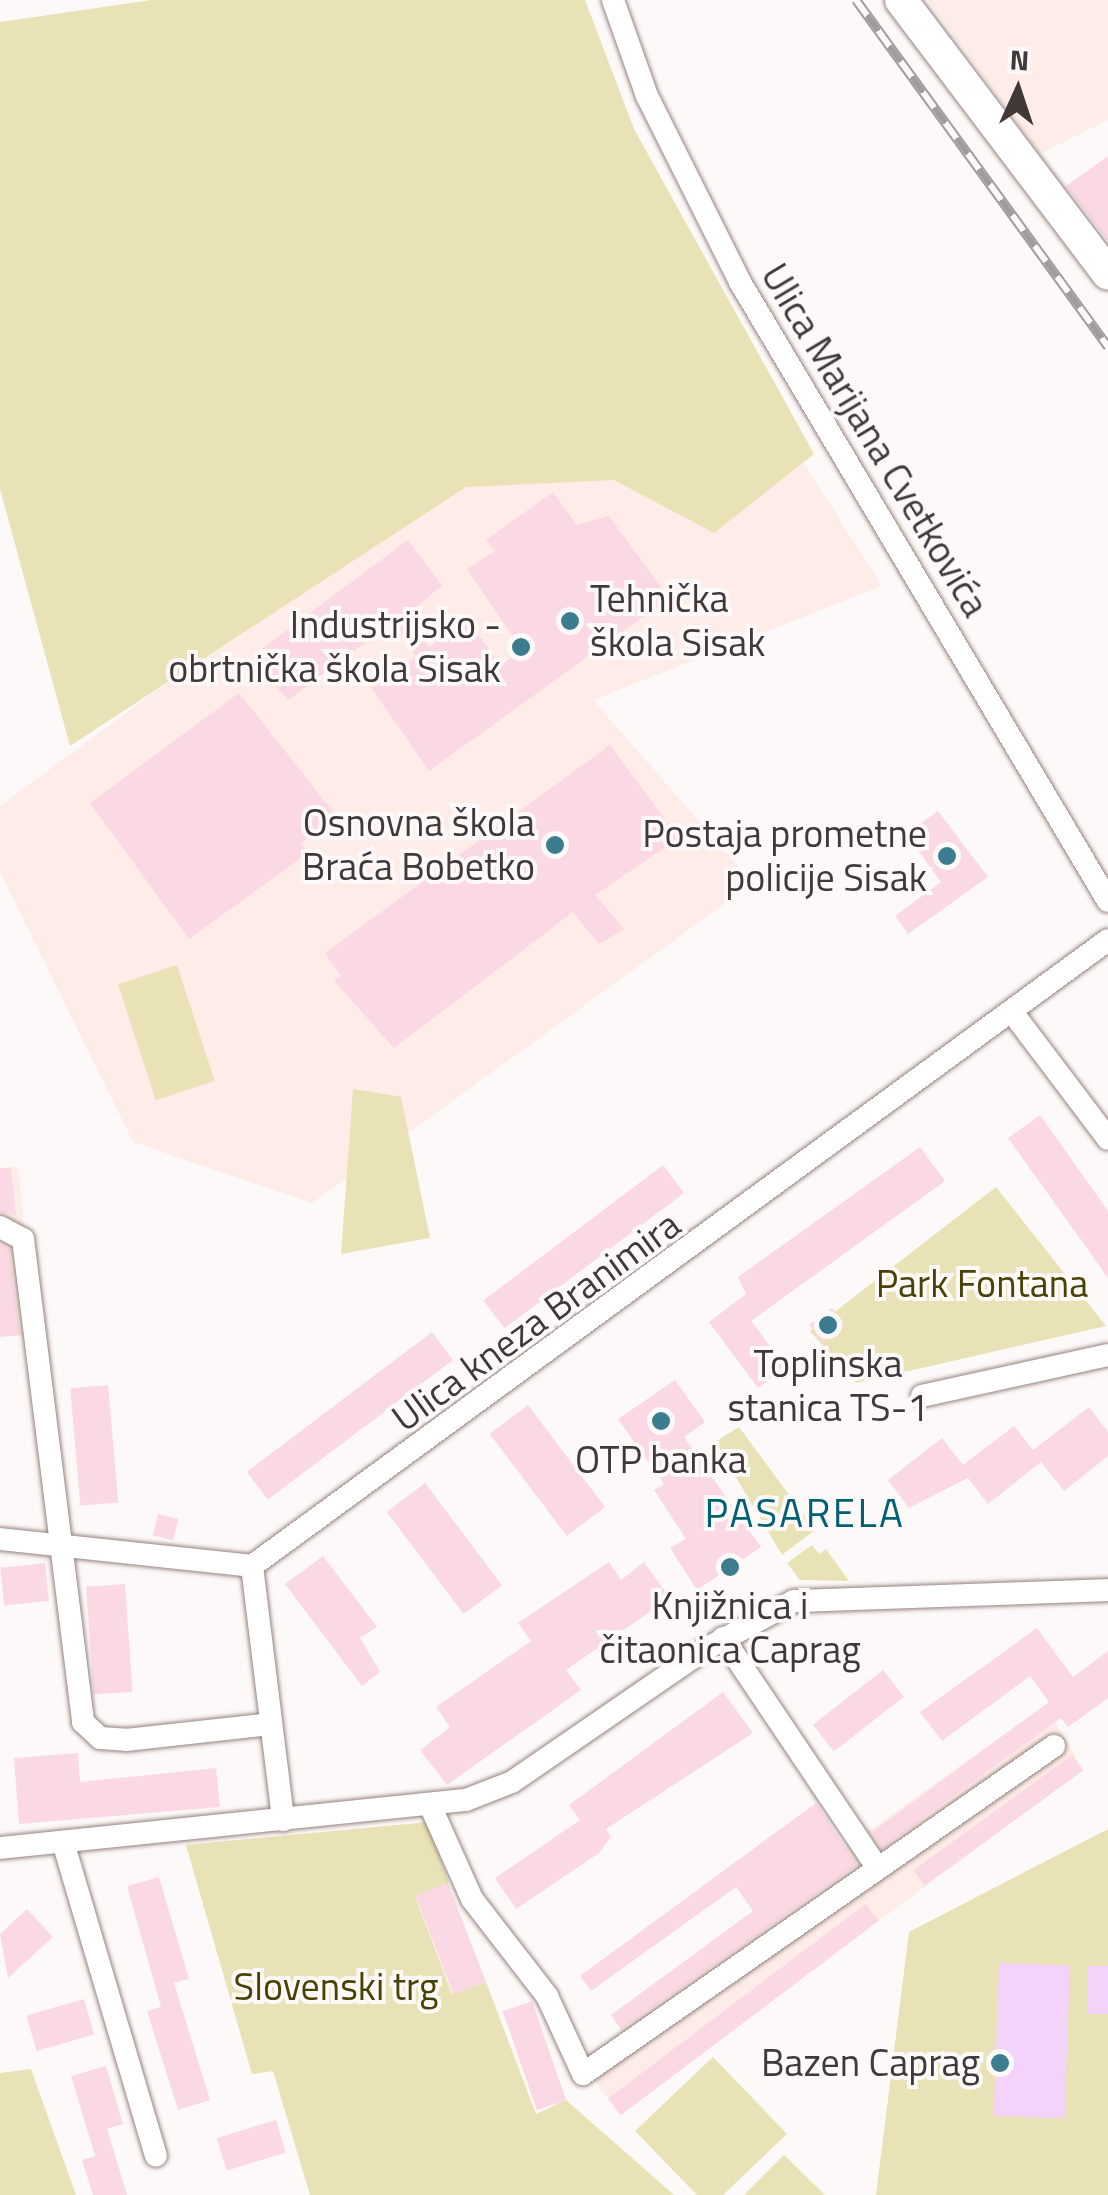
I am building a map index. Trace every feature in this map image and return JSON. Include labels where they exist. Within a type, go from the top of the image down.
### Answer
[{"type":"main road","points":[[901,0],[1108,274]]},
{"type":"street","name":"Ulica Marijana Cvetkovića","points":[[612,0],[654,111],[740,282],[1108,901]]},
{"type":"street","name":"Ulica kneza Branimira","points":[[252,1566],[1108,940]]},
{"type":"street","points":[[1012,1012],[1108,1139]]},
{"type":"street","points":[[0,1228],[23,1239],[87,1730],[126,1740],[270,1724]]},
{"type":"street","points":[[922,1396],[1108,1355]]},
{"type":"street","points":[[0,1539],[61,1540],[252,1566],[283,1820]]},
{"type":"street","points":[[0,1848],[430,1805],[512,1782],[723,1638],[779,1605],[822,1598],[1108,1590]]},
{"type":"street","points":[[723,1638],[848,1818],[874,1864]]},
{"type":"street","points":[[430,1805],[472,1899],[548,1996],[583,2074],[874,1864],[1054,1746]]},
{"type":"street","points":[[63,1842],[156,2156]]},
{"type":"shaded area","points":[[928,0],[1108,0],[1108,120],[1040,154]]},
{"type":"shaded area","points":[[798,454],[882,586],[593,700],[753,883],[312,1203],[133,1142],[0,872],[0,806],[452,472]]},
{"type":"shaded area","points":[[18,1166],[35,1334],[0,1337],[0,1168]]},
{"type":"shaded area","points":[[1045,1705],[1083,1770],[618,2113],[587,2070],[628,2040],[611,2015]]},
{"type":"shaded area","points":[[999,1963],[1070,1965],[1065,2118],[994,2116]]},
{"type":"shaded area","points":[[1088,1966],[1108,1966],[1108,2014],[1088,2014]]},
{"type":"green space","points":[[152,0],[585,0],[634,129],[814,454],[714,533],[614,480],[466,487],[70,746],[0,489],[0,22]]},
{"type":"green space","points":[[177,965],[215,1081],[156,1100],[118,984]]},
{"type":"green space","points":[[353,1089],[401,1097],[430,1238],[341,1254]]},
{"type":"green space","name":"Park Fontana","points":[[996,1187],[1106,1326],[856,1383],[810,1331]]},
{"type":"green space","points":[[739,1427],[815,1530],[782,1555],[715,1442]]},
{"type":"green space","points":[[812,1545],[819,1554],[826,1549],[849,1581],[800,1580],[787,1563]]},
{"type":"green space","name":"Slovenski trg","points":[[428,1822],[449,1883],[415,1896],[452,1994],[486,1982],[536,2114],[566,2100],[674,2195],[310,2195],[273,2071],[252,2074],[186,1845]]},
{"type":"green space","name":"Bazen Caprag","points":[[1108,1829],[1108,2195],[876,2195],[909,1932]]},
{"type":"green space","points":[[713,2057],[787,2134],[723,2195],[697,2195],[635,2131]]},
{"type":"green space","points":[[31,2069],[76,2195],[0,2195],[0,2073]]},
{"type":"green space","points":[[784,2155],[825,2195],[744,2195]]},
{"type":"building","points":[[1108,156],[1108,241],[1066,186]]},
{"type":"building","points":[[553,492],[577,525],[609,516],[669,598],[429,771],[371,687],[416,657],[393,622],[288,700],[265,674],[255,654],[408,540],[442,586],[406,615],[429,647],[467,620],[501,665],[522,650],[467,569],[495,551],[486,540]]},
{"type":"building","points":[[239,693],[338,818],[301,843],[308,853],[189,939],[90,803]]},
{"type":"building","points":[[610,745],[679,838],[595,895],[624,929],[599,944],[573,912],[394,1048],[334,981],[341,976],[325,953]]},
{"type":"building","name":"Postaja prometne policije Sisak","points":[[938,811],[988,877],[908,934],[895,916],[941,882],[906,834]]},
{"type":"building","points":[[1040,1115],[1108,1211],[1108,1278],[1008,1138]]},
{"type":"building","points":[[920,1147],[945,1181],[751,1321],[786,1367],[758,1388],[709,1322],[746,1294],[738,1277]]},
{"type":"building","points":[[663,1165],[684,1193],[504,1328],[483,1300]]},
{"type":"building","points":[[0,1168],[11,1168],[16,1215],[0,1212]]},
{"type":"building","points":[[0,1244],[9,1249],[20,1335],[0,1337]]},
{"type":"building","name":"Toplinska stanica TS-1","points":[[832,1308],[845,1326],[822,1342],[809,1324]]},
{"type":"building","points":[[432,1332],[453,1360],[268,1500],[247,1472]]},
{"type":"building","points":[[675,1380],[705,1422],[684,1437],[761,1547],[697,1590],[670,1548],[686,1539],[654,1490],[664,1484],[618,1419]]},
{"type":"building","points":[[108,1385],[118,1503],[80,1506],[70,1388]]},
{"type":"building","points":[[528,1405],[605,1507],[567,1536],[490,1434]]},
{"type":"building","points":[[1089,1407],[1108,1432],[1108,1456],[1064,1491],[1041,1462],[988,1504],[968,1478],[909,1508],[888,1480],[942,1438],[963,1465],[1014,1426],[1033,1450]]},
{"type":"building","points":[[425,1483],[502,1585],[464,1614],[387,1512]]},
{"type":"building","points":[[158,1514],[178,1519],[173,1540],[153,1535]]},
{"type":"building","points":[[323,1556],[377,1627],[360,1638],[380,1672],[362,1686],[285,1584]]},
{"type":"building","points":[[609,1562],[621,1580],[644,1562],[670,1598],[566,1670],[581,1690],[447,1785],[420,1750],[450,1727],[436,1707],[531,1641],[518,1623]]},
{"type":"building","points":[[45,1563],[49,1601],[4,1605],[0,1568]]},
{"type":"building","points":[[125,1584],[133,1692],[94,1694],[86,1587]]},
{"type":"building","points":[[1037,1628],[1073,1677],[1108,1651],[1108,1698],[1068,1727],[1061,1718],[882,1848],[872,1832],[1049,1702],[1030,1676],[942,1741],[920,1712]]},
{"type":"building","points":[[883,1670],[904,1697],[834,1752],[813,1725]]},
{"type":"building","points":[[723,1692],[753,1733],[606,1829],[611,1837],[599,1853],[516,1909],[495,1878],[580,1820],[569,1805]]},
{"type":"building","points":[[78,1753],[80,1782],[216,1768],[220,1807],[19,1824],[14,1758]]},
{"type":"building","points":[[1072,1755],[1083,1770],[925,1886],[913,1870]]},
{"type":"building","points":[[816,1803],[857,1865],[621,2029],[611,2015],[753,1911],[736,1887],[591,1991],[580,1976]]},
{"type":"building","points":[[159,1877],[189,1979],[174,1983],[210,2100],[178,2110],[147,2011],[161,2007],[127,1886]]},
{"type":"building","points":[[448,1883],[486,1982],[453,1995],[415,1896]]},
{"type":"building","points":[[866,1904],[879,1921],[621,2115],[608,2098]]},
{"type":"building","points":[[27,1909],[53,1937],[8,1978],[0,1934]]},
{"type":"building","points":[[84,1999],[94,2035],[37,2051],[26,2016]]},
{"type":"building","points":[[532,2001],[566,2100],[537,2110],[503,2011]]},
{"type":"building","points":[[106,2066],[123,2124],[107,2129],[127,2195],[93,2195],[82,2160],[95,2156],[71,2076]]},
{"type":"building","points":[[276,2120],[286,2153],[227,2171],[217,2138]]},
{"type":"railway","points":[[856,0],[1108,347]]},
{"type":"place","name":"Tehnička škola Sisak","points":[[570,621]]},
{"type":"place","name":"Industrijsko - obrtnička škola Sisak","points":[[521,647]]},
{"type":"place","name":"Osnovna škola Braća Bobetko","points":[[555,845]]},
{"type":"place","name":"Postaja prometne policije Sisak","points":[[947,856]]},
{"type":"place","name":"Toplinska stanica TS-1","points":[[828,1325]]},
{"type":"place","name":"OTP banka","points":[[661,1421]]},
{"type":"place","name":"Knjižnica i čitaonica Caprag","points":[[730,1567]]},
{"type":"place","name":"Bazen Caprag","points":[[1000,2063]]},
{"type":"district","name":"PASARELA","points":[[805,1513]]}]
